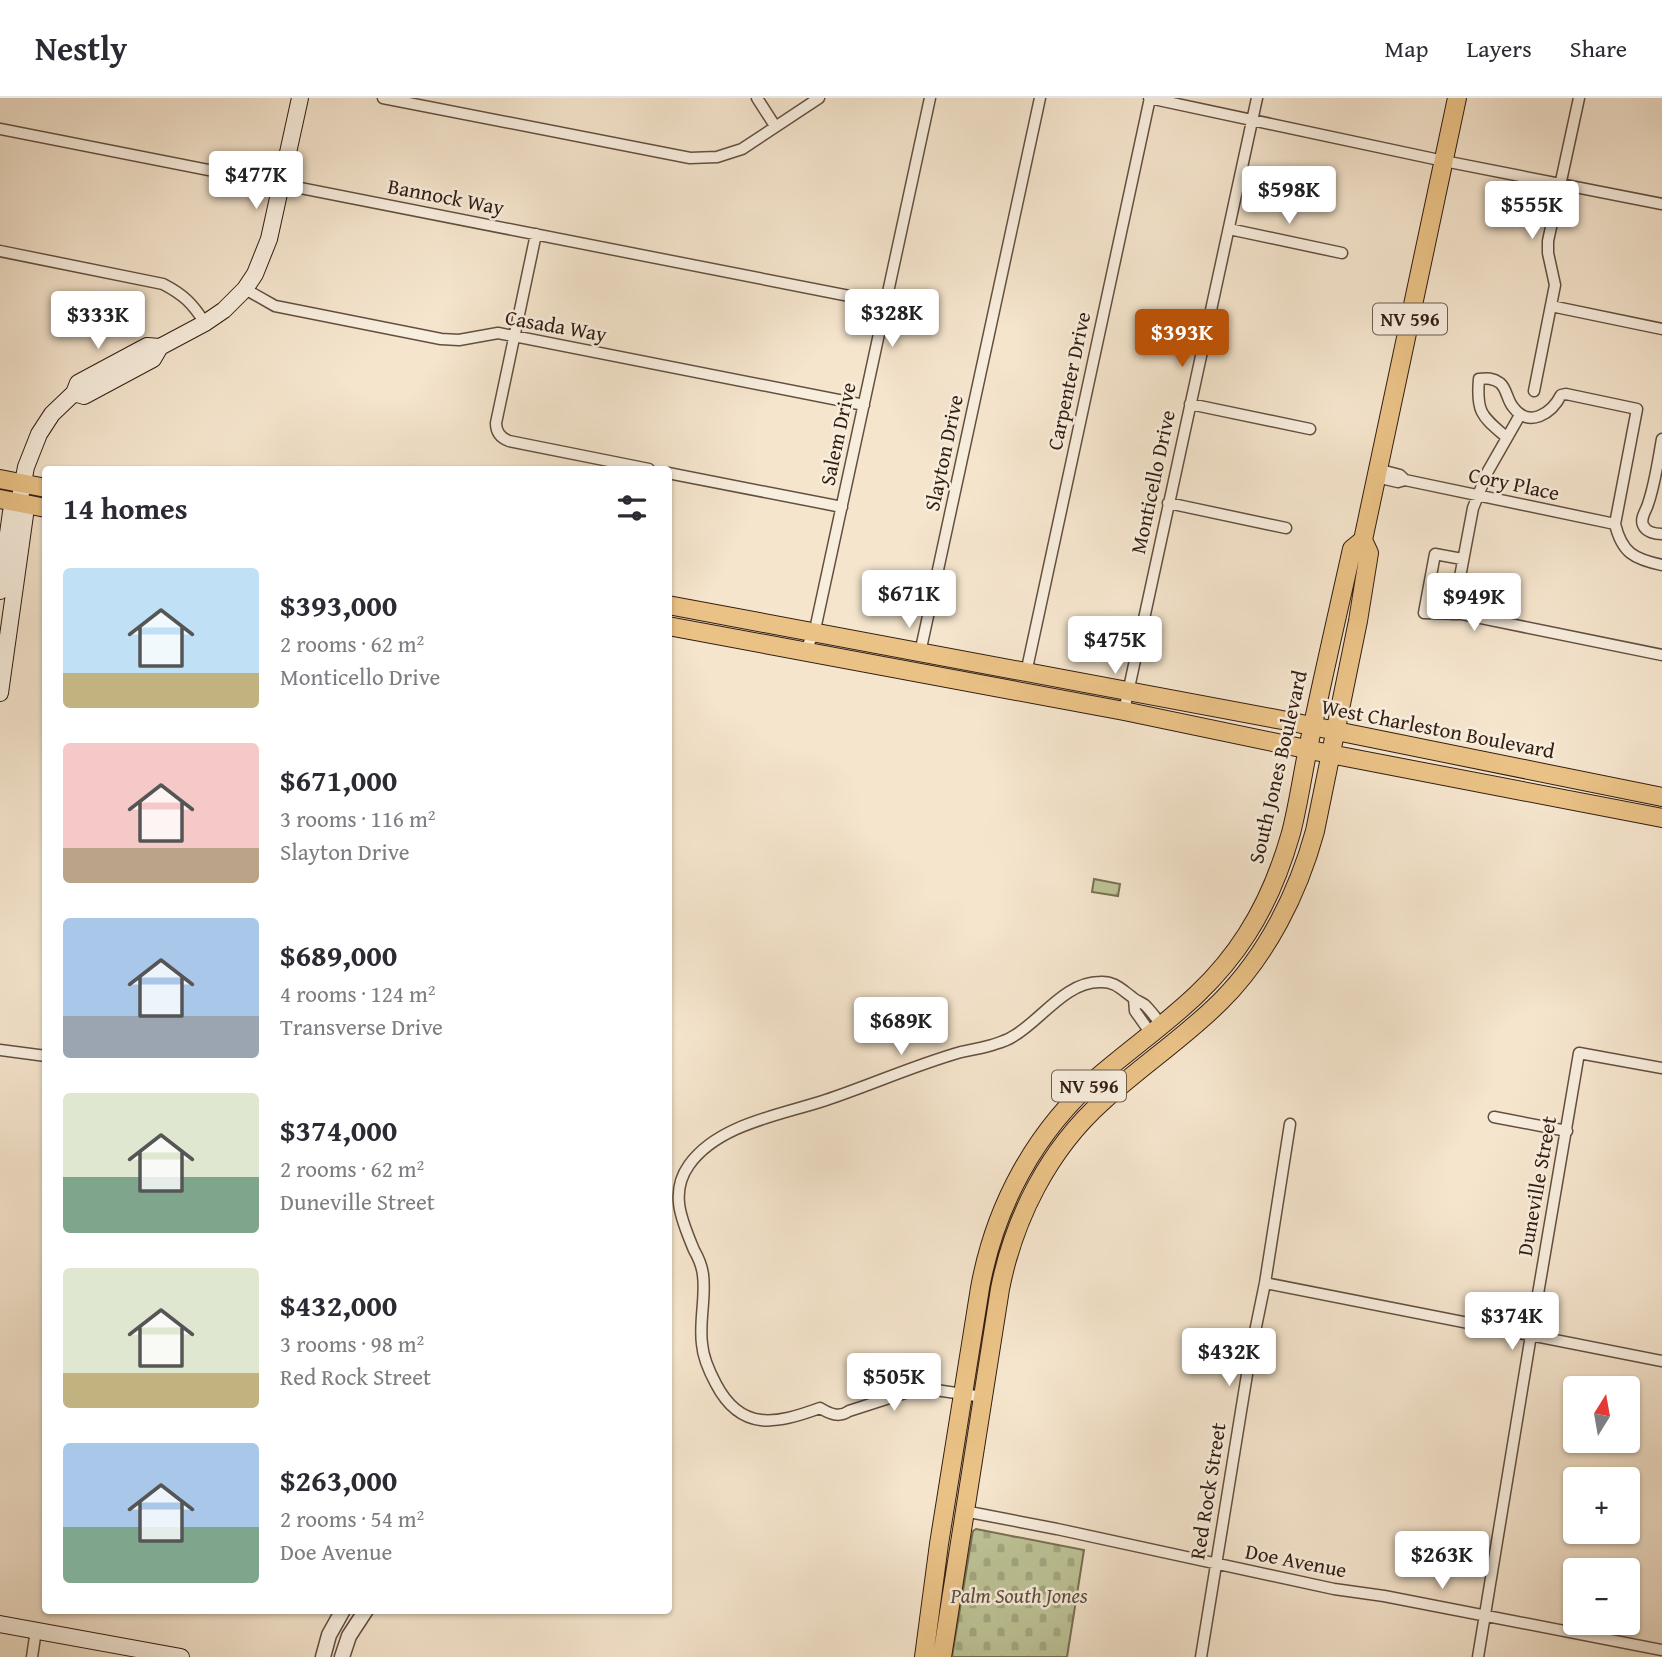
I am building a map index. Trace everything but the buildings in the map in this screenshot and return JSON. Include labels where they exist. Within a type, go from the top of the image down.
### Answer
[{"type":"main road","points":[[74,393],[84,396],[153,359],[160,347],[224,310],[244,289],[255,274],[269,239],[300,98]]},
{"type":"main road","name":"South Jones Boulevard","points":[[942,1657],[1003,1272],[1030,1199],[1076,1129],[1101,1102],[1196,1024],[1222,1000],[1247,970],[1290,899],[1308,857],[1358,621],[1369,553],[1363,541],[1376,473],[1457,98]]},
{"type":"main road","points":[[0,591],[11,512],[19,503],[30,454],[52,414],[74,393],[78,383],[147,346],[160,347]]},
{"type":"main road","points":[[101,387],[104,377],[136,352]]},
{"type":"main road","points":[[0,479],[42,487]]},
{"type":"main road","points":[[0,499],[42,507]]},
{"type":"main road","points":[[1,680],[25,515],[19,503]]},
{"type":"main road","name":"South Jones Boulevard","points":[[924,1657],[939,1544],[983,1270],[999,1219],[1020,1173],[1048,1130],[1069,1105],[1098,1078],[1202,991],[1233,955],[1268,898],[1292,831],[1335,617],[1352,549],[1363,541]]},
{"type":"main road","name":"West Charleston Boulevard","points":[[672,606],[1312,726],[1662,797]]},
{"type":"main road","points":[[0,620],[0,640]]},
{"type":"main road","name":"West Charleston Boulevard","points":[[672,627],[1124,711],[1662,818]]},
{"type":"main road","points":[[1003,690],[1019,681],[1056,678]]},
{"type":"main road","points":[[1638,813],[1642,793]]},
{"type":"main road","points":[[1154,1059],[1155,1044],[1162,1035],[1163,1025],[1173,1030],[1170,1034],[1170,1045]]},
{"type":"main road","points":[[999,1219],[1018,1227]]},
{"type":"main road","points":[[0,1624],[181,1657]]},
{"type":"street","points":[[383,98],[690,158],[717,157],[742,149],[819,98]]},
{"type":"street","points":[[757,98],[775,126]]},
{"type":"street","name":"Salem Drive","points":[[803,652],[815,632],[930,98]]},
{"type":"street","name":"Slayton Drive","points":[[920,653],[1040,98]]},
{"type":"street","points":[[1150,98],[1662,204]]},
{"type":"street","name":"Carpenter Drive","points":[[1026,673],[1150,98]]},
{"type":"street","name":"Monticello Drive","points":[[1124,711],[1257,98]]},
{"type":"street","points":[[1534,391],[1555,285],[1548,241],[1579,98]]},
{"type":"street","name":"Bannock Way","points":[[0,129],[885,303]]},
{"type":"street","points":[[1229,229],[1342,253]]},
{"type":"street","points":[[536,234],[496,423],[499,434],[509,441],[634,466]]},
{"type":"street","points":[[0,251],[163,284],[189,300],[205,323]]},
{"type":"street","name":"Casada Way","points":[[244,289],[275,306],[441,339],[459,340],[498,333],[864,405]]},
{"type":"street","points":[[1551,306],[1662,329]]},
{"type":"street","points":[[1506,437],[1483,416],[1477,399],[1479,379],[1496,380],[1503,386],[1508,400],[1520,415],[1526,417],[1539,417],[1551,410],[1561,395],[1566,394],[1637,409],[1615,524],[1619,539],[1626,550],[1646,562],[1662,565]]},
{"type":"street","points":[[1190,404],[1310,429]]},
{"type":"street","points":[[1453,614],[1473,508],[1488,471],[1520,415]]},
{"type":"street","points":[[1662,439],[1649,502],[1642,518],[1646,529],[1662,534]]},
{"type":"street","name":"Cory Place","points":[[1376,473],[1400,475],[1405,481],[1615,524]]},
{"type":"street","points":[[672,474],[842,507]]},
{"type":"street","points":[[1168,503],[1286,528]]},
{"type":"street","points":[[1462,559],[1435,555],[1424,613],[1453,614],[1662,655]]},
{"type":"street","points":[[983,1397],[929,1389],[908,1392],[844,1414],[833,1415],[820,1408],[775,1420],[752,1419],[733,1407],[718,1388],[702,1343],[703,1273],[681,1220],[678,1203],[682,1176],[703,1148],[746,1125],[1013,1037],[1047,1009],[1089,982],[1102,981],[1122,988],[1144,1004],[1163,1025]]},
{"type":"street","points":[[0,1050],[42,1055]]},
{"type":"street","name":"Duneville Street","points":[[1478,1657],[1579,1053],[1662,1068]]},
{"type":"street","points":[[1494,1117],[1567,1131]]},
{"type":"street","name":"Red Rock Street","points":[[1201,1657],[1290,1124]]},
{"type":"street","points":[[1265,1283],[1662,1361]]},
{"type":"street","name":"Doe Avenue","points":[[964,1511],[1334,1589],[1384,1595],[1662,1650]]},
{"type":"street","points":[[323,1657],[329,1635],[341,1614]]},
{"type":"street","points":[[342,1657],[349,1636],[363,1614]]},
{"type":"street","points":[[32,1657],[36,1630]]},
{"type":"green space","points":[[1094,879],[1120,884],[1118,896],[1092,892]]},
{"type":"green space","name":"Palm South Jones","points":[[976,1529],[1084,1550],[1067,1657],[952,1657],[972,1536]]}]
